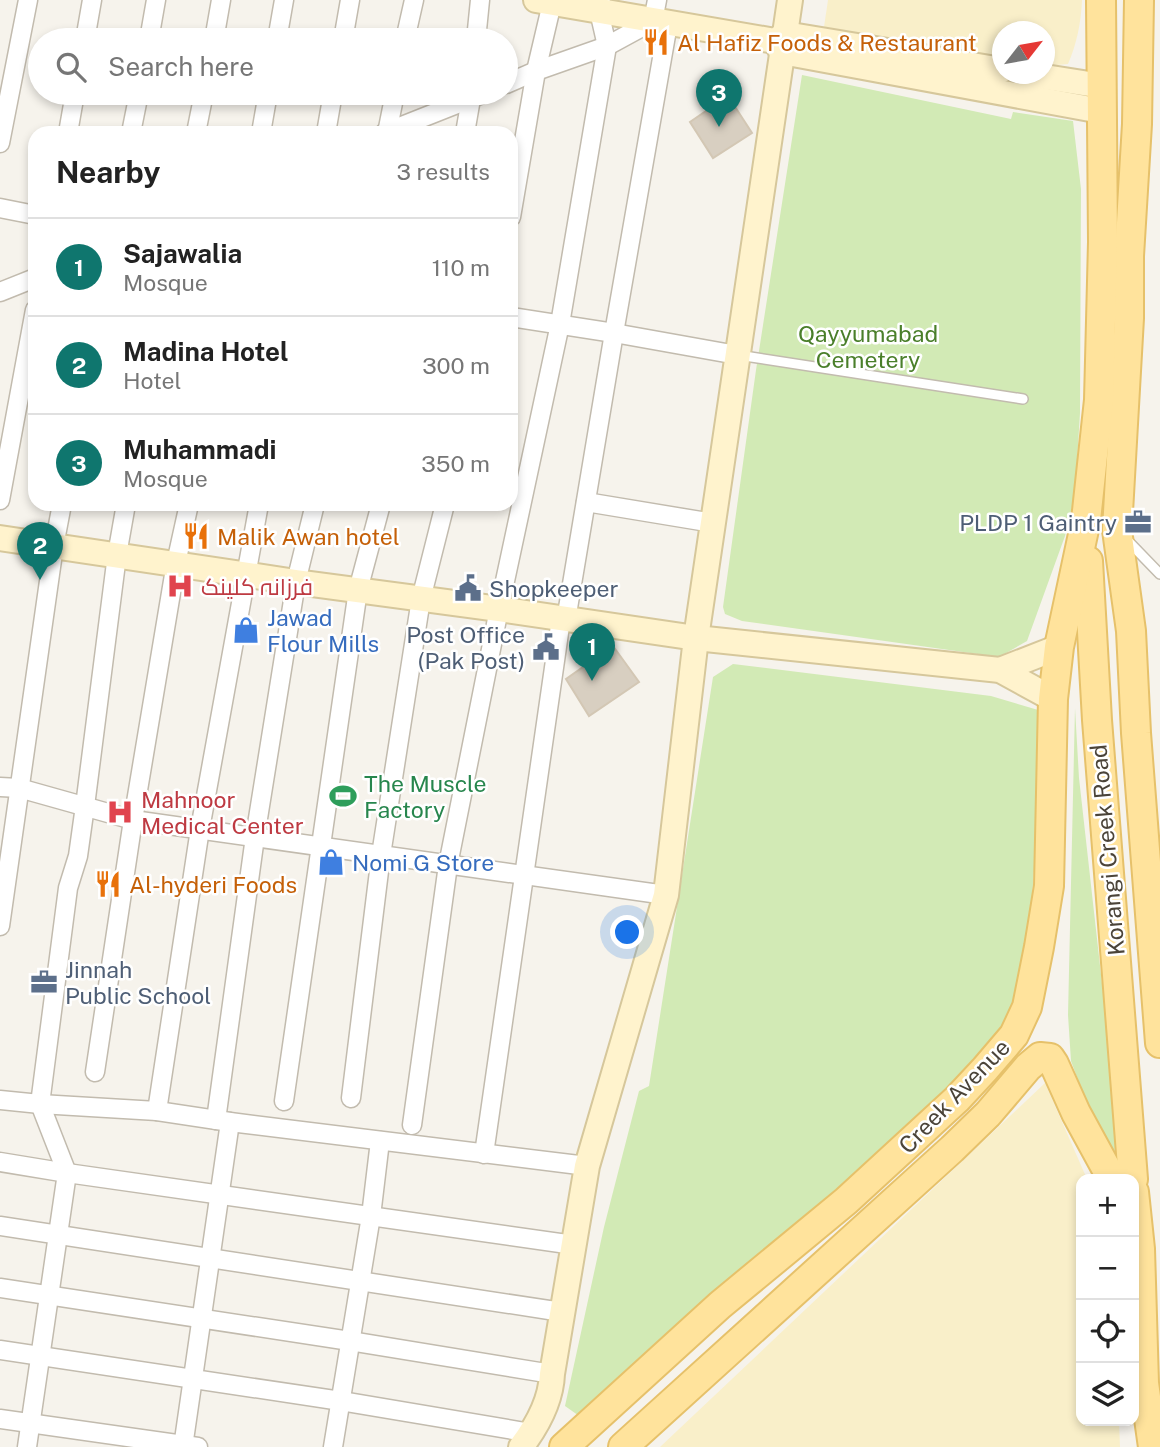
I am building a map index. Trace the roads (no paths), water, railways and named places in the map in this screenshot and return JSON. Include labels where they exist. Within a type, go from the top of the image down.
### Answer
[{"type":"main road","points":[[1086,520],[1099,400],[1108,91],[1101,0]]},
{"type":"main road","points":[[1122,0],[1108,91],[1119,132],[1129,256]]},
{"type":"main road","points":[[1129,256],[1137,124],[1139,0]]},
{"type":"main road","name":"Korangi Creek Road","points":[[1129,256],[1129,318],[1117,530],[1131,631],[1136,733],[1160,1043]]},
{"type":"main road","name":"Korangi Creek Road","points":[[1086,520],[1097,720],[1133,1174]]},
{"type":"main road","name":"Creek Avenue","points":[[564,1447],[720,1305],[846,1201],[904,1148],[971,1085],[1014,1035],[1027,1007],[1049,886],[1053,699],[1059,647],[1086,520]]},
{"type":"main road","name":"Creek Avenue","points":[[623,1447],[953,1149],[1040,1057],[1050,1058],[1076,1114],[1109,1174]]},
{"type":"main road","points":[[1138,1237],[1144,1383],[1153,1447]]},
{"type":"street","points":[[0,143],[28,0]]},
{"type":"street","points":[[87,28],[92,0]]},
{"type":"street","points":[[151,28],[156,0]]},
{"type":"street","points":[[216,28],[221,0]]},
{"type":"street","points":[[279,28],[284,0]]},
{"type":"street","points":[[345,28],[350,0]]},
{"type":"street","points":[[408,28],[414,0]]},
{"type":"street","points":[[478,28],[480,0]]},
{"type":"street","points":[[0,1350],[341,1401],[526,1440],[542,1415],[552,1385],[587,1167],[666,895],[696,638],[781,42],[790,0]]},
{"type":"street","points":[[518,175],[536,71],[544,2],[600,6],[660,15],[781,42],[1108,91]]},
{"type":"street","points":[[412,1125],[448,864],[560,324],[607,46],[600,6]]},
{"type":"street","points":[[518,79],[607,46],[660,15]]},
{"type":"street","points":[[484,1154],[564,619],[614,333],[660,15]]},
{"type":"street","points":[[781,42],[992,69]]},
{"type":"street","points":[[1055,80],[1108,91]]},
{"type":"street","points":[[69,126],[73,105]]},
{"type":"street","points":[[132,126],[137,105]]},
{"type":"street","points":[[197,126],[202,105]]},
{"type":"street","points":[[262,126],[266,105]]},
{"type":"street","points":[[327,126],[331,105]]},
{"type":"street","points":[[388,126],[392,105]]},
{"type":"street","points":[[403,126],[452,105]]},
{"type":"street","points":[[467,126],[473,105]]},
{"type":"street","points":[[0,208],[28,214]]},
{"type":"street","points":[[0,292],[28,281]]},
{"type":"street","points":[[518,318],[737,355]]},
{"type":"street","points":[[0,500],[28,348]]},
{"type":"street","points":[[586,502],[713,523]]},
{"type":"street","points":[[0,926],[61,511]]},
{"type":"street","points":[[27,1447],[67,1173],[40,1104],[68,888],[78,856],[125,511]]},
{"type":"street","points":[[95,1072],[133,820],[176,564],[187,511]]},
{"type":"street","points":[[157,1111],[200,829],[258,511]]},
{"type":"street","points":[[0,1419],[188,1446],[193,1380],[221,1194],[223,1121],[255,837],[296,582],[313,511]]},
{"type":"street","points":[[284,1101],[358,590],[379,511]]},
{"type":"street","points":[[351,1098],[382,855],[421,599],[443,511]]},
{"type":"street","points":[[0,538],[696,638],[1000,670],[1053,699]]},
{"type":"street","points":[[1000,670],[1059,647]]},
{"type":"street","points":[[0,787],[19,788],[133,820],[666,895]]},
{"type":"street","points":[[0,1100],[157,1111],[587,1167]]},
{"type":"street","points":[[333,1447],[371,1216],[380,1141]]},
{"type":"street","points":[[0,1162],[574,1245]]},
{"type":"street","points":[[0,1226],[562,1312]]},
{"type":"street","points":[[0,1289],[552,1374]]},
{"type":"lane","points":[[737,355],[1023,399]]},
{"type":"lane","points":[[1117,530],[1160,574]]},
{"type":"place","name":"Al Hafiz Foods & Restaurant","points":[[656,42]]},
{"type":"place","name":"Muhammadi","points":[[719,127]]},
{"type":"place","name":"PLDP 1 Gaintry","points":[[1138,522]]},
{"type":"place","name":"Malik Awan hotel","points":[[196,536]]},
{"type":"place","name":"Madina Hotel","points":[[40,580]]},
{"type":"place","name":"فرزانہ کلینک","points":[[180,586]]},
{"type":"place","name":"Shopkeeper","points":[[468,588]]},
{"type":"place","name":"Jawad Flour Mills","points":[[246,630]]},
{"type":"place","name":"Post Office (Pak Post)","points":[[546,647]]},
{"type":"place","name":"Sajawalia","points":[[592,681]]},
{"type":"place","name":"The Muscle Factory","points":[[343,796]]},
{"type":"place","name":"Mahnoor Medical Center","points":[[120,812]]},
{"type":"place","name":"Nomi G Store","points":[[331,862]]},
{"type":"place","name":"Al-hyderi Foods","points":[[108,884]]},
{"type":"place","name":"Jinnah Public School","points":[[44,982]]},
{"type":"park label","name":"Qayyumabad Cemetery","points":[[868,346]]}]
